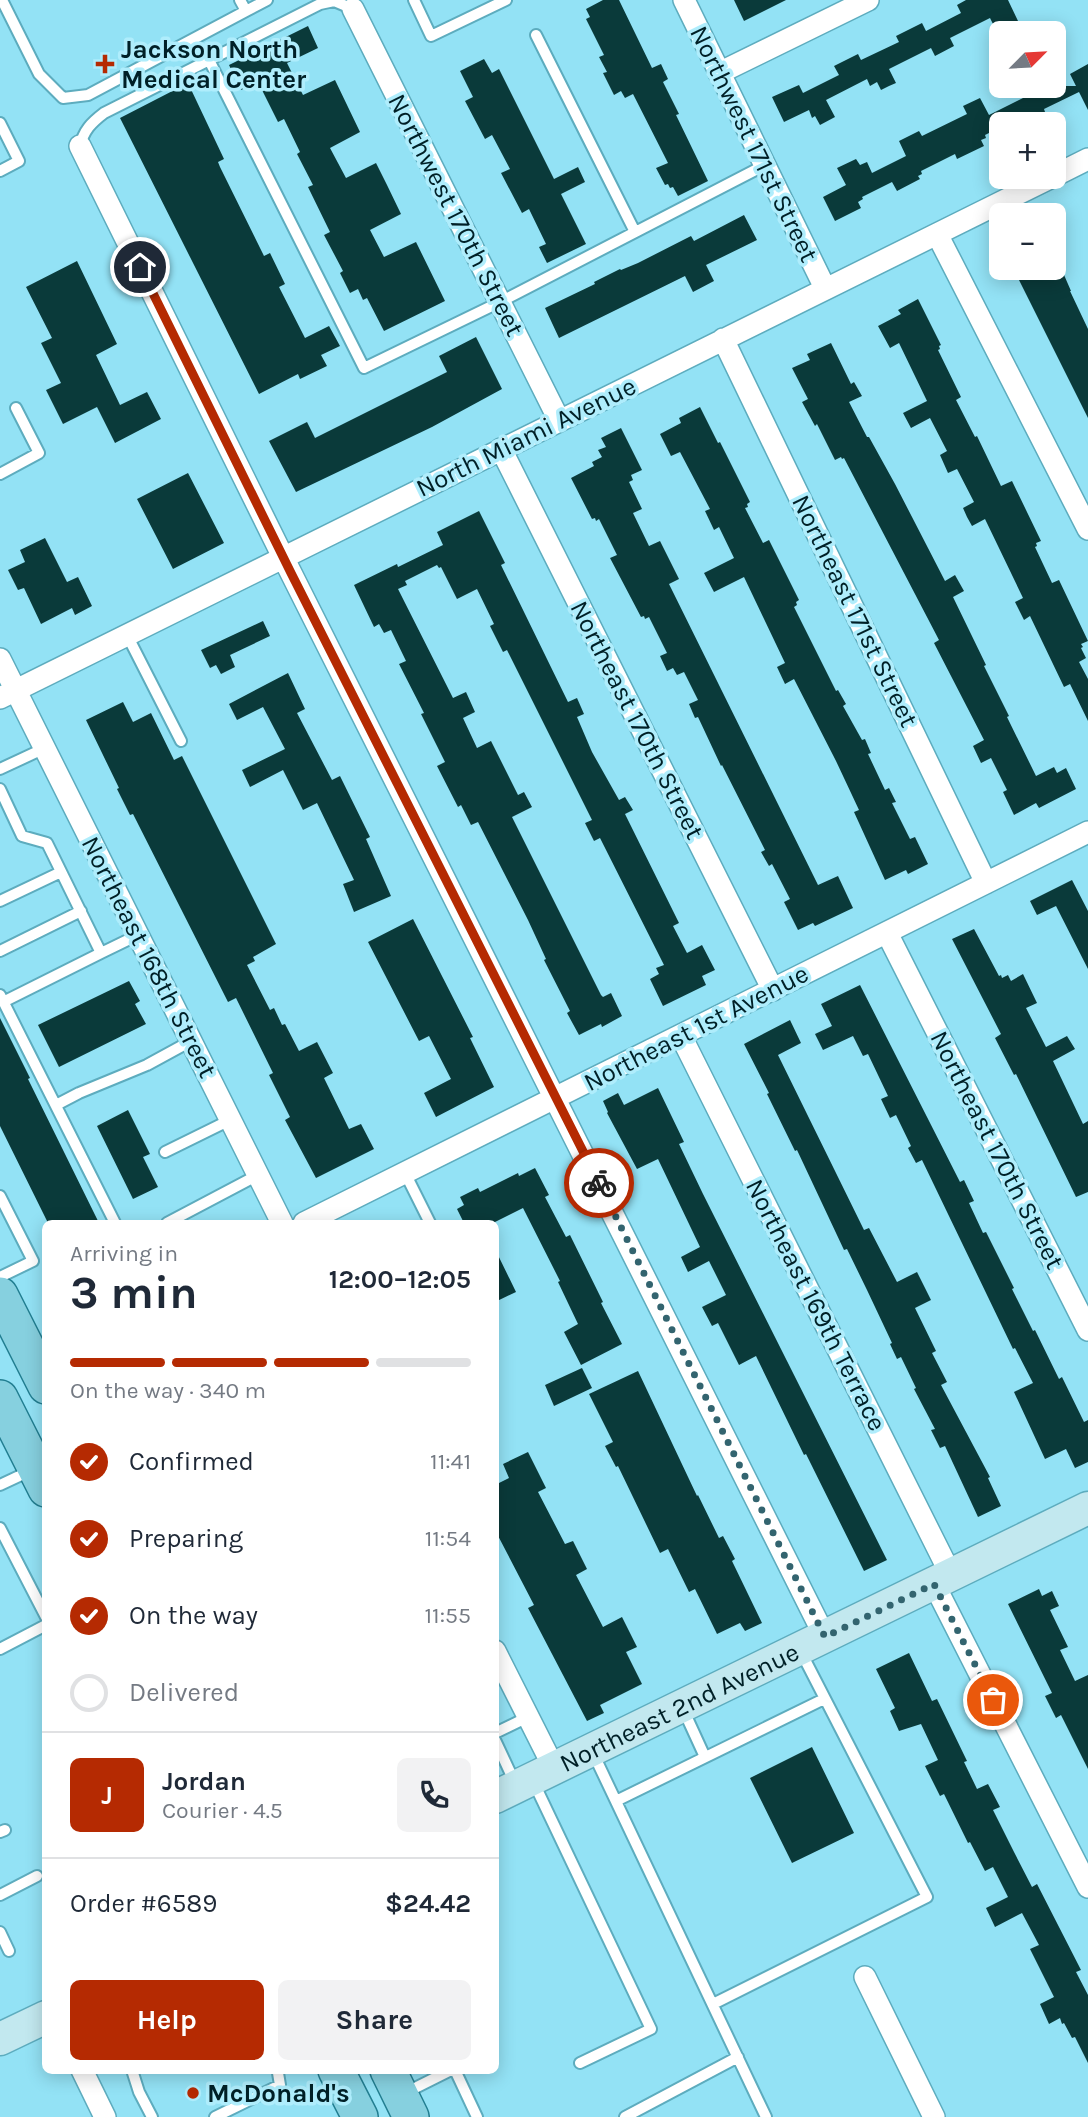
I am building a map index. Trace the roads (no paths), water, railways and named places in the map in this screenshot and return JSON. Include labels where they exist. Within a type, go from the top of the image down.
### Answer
[{"type":"main road","points":[[0,1295],[30,1361]]},
{"type":"main road","points":[[0,1379],[22,1386],[42,1404]]},
{"type":"main road","points":[[0,1398],[40,1478]]},
{"type":"main road","points":[[338,2074],[360,2117]]},
{"type":"street","name":"Northwest 171st Street","points":[[684,0],[825,288]]},
{"type":"street","points":[[719,73],[868,0]]},
{"type":"street","name":"Northwest 170th Street","points":[[353,9],[559,420]]},
{"type":"street","points":[[80,146],[283,557],[556,1098],[812,1643]]},
{"type":"street","name":"North Miami Avenue","points":[[1066,170],[1088,159]]},
{"type":"street","name":"North Miami Avenue","points":[[8,694],[1027,189]]},
{"type":"street","points":[[937,234],[1088,529]]},
{"type":"street","name":"Northeast 171st Street","points":[[723,339],[986,883]]},
{"type":"street","name":"Northeast 170th Street","points":[[501,449],[773,990]]},
{"type":"street","name":"Northeast 168th Street","points":[[0,659],[8,694],[45,748],[280,1220]]},
{"type":"street","name":"Northeast 1st Avenue","points":[[310,1220],[1088,832]]},
{"type":"street","name":"Northeast 170th Street","points":[[887,933],[1088,1330]]},
{"type":"street","name":"Northeast 169th Terrace","points":[[681,1036],[1088,1887]]},
{"type":"street","name":"Northeast 2nd Avenue","points":[[524,1783],[1088,1508]]},
{"type":"street","points":[[499,1659],[528,1717],[524,1783]]},
{"type":"street","points":[[865,1978],[934,2117]]},
{"type":"street","points":[[0,2039],[42,2019]]},
{"type":"street","points":[[84,2074],[105,2117]]},
{"type":"lane","points":[[2,0],[39,75],[63,98],[88,95],[243,5],[267,0]]},
{"type":"lane","points":[[414,0],[431,36],[506,0]]},
{"type":"lane","points":[[80,146],[83,133],[103,113],[320,4],[334,1],[353,9]]},
{"type":"lane","points":[[0,24],[11,18]]},
{"type":"lane","points":[[536,36],[635,232]]},
{"type":"lane","points":[[209,60],[364,368],[500,302],[765,165]]},
{"type":"lane","points":[[0,123],[19,161],[0,171]]},
{"type":"lane","points":[[0,474],[39,453],[16,408]]},
{"type":"lane","points":[[127,635],[181,741]]},
{"type":"lane","points":[[0,769],[45,748]]},
{"type":"lane","points":[[0,789],[22,835],[47,843],[101,953]]},
{"type":"lane","points":[[0,901],[61,872]]},
{"type":"lane","points":[[0,951],[81,911]]},
{"type":"lane","points":[[113,1220],[2,999],[138,935]]},
{"type":"lane","points":[[55,1105],[147,1065],[191,1041]]},
{"type":"lane","points":[[165,1152],[230,1120]]},
{"type":"lane","points":[[405,1173],[428,1220]]},
{"type":"lane","points":[[173,1220],[258,1175]]},
{"type":"lane","points":[[0,1196],[33,1261],[0,1277]]},
{"type":"lane","points":[[0,1485],[40,1478]]},
{"type":"lane","points":[[0,1528],[42,1610]]},
{"type":"lane","points":[[0,1649],[42,1627]]},
{"type":"lane","points":[[713,2004],[927,1897],[824,1699],[812,1643]]},
{"type":"lane","points":[[616,1801],[824,1699]]},
{"type":"lane","points":[[682,1706],[705,1757]]},
{"type":"lane","points":[[499,1731],[528,1717]]},
{"type":"lane","points":[[499,1746],[524,1783],[651,2029],[580,2063]]},
{"type":"lane","points":[[591,1750],[766,2117]]},
{"type":"lane","points":[[0,1895],[37,1877]]},
{"type":"lane","points":[[0,1932],[9,1951]]},
{"type":"lane","points":[[625,2117],[738,2057]]},
{"type":"lane","points":[[133,2074],[152,2117]]},
{"type":"lane","points":[[215,2117],[279,2085],[279,2074]]},
{"type":"lane","points":[[400,2094],[444,2074]]},
{"type":"lane","points":[[455,2074],[477,2117]]},
{"type":"place","name":"Jackson North Medical Center","points":[[105,64]]},
{"type":"place","name":"McDonald's","points":[[193,2093]]}]
